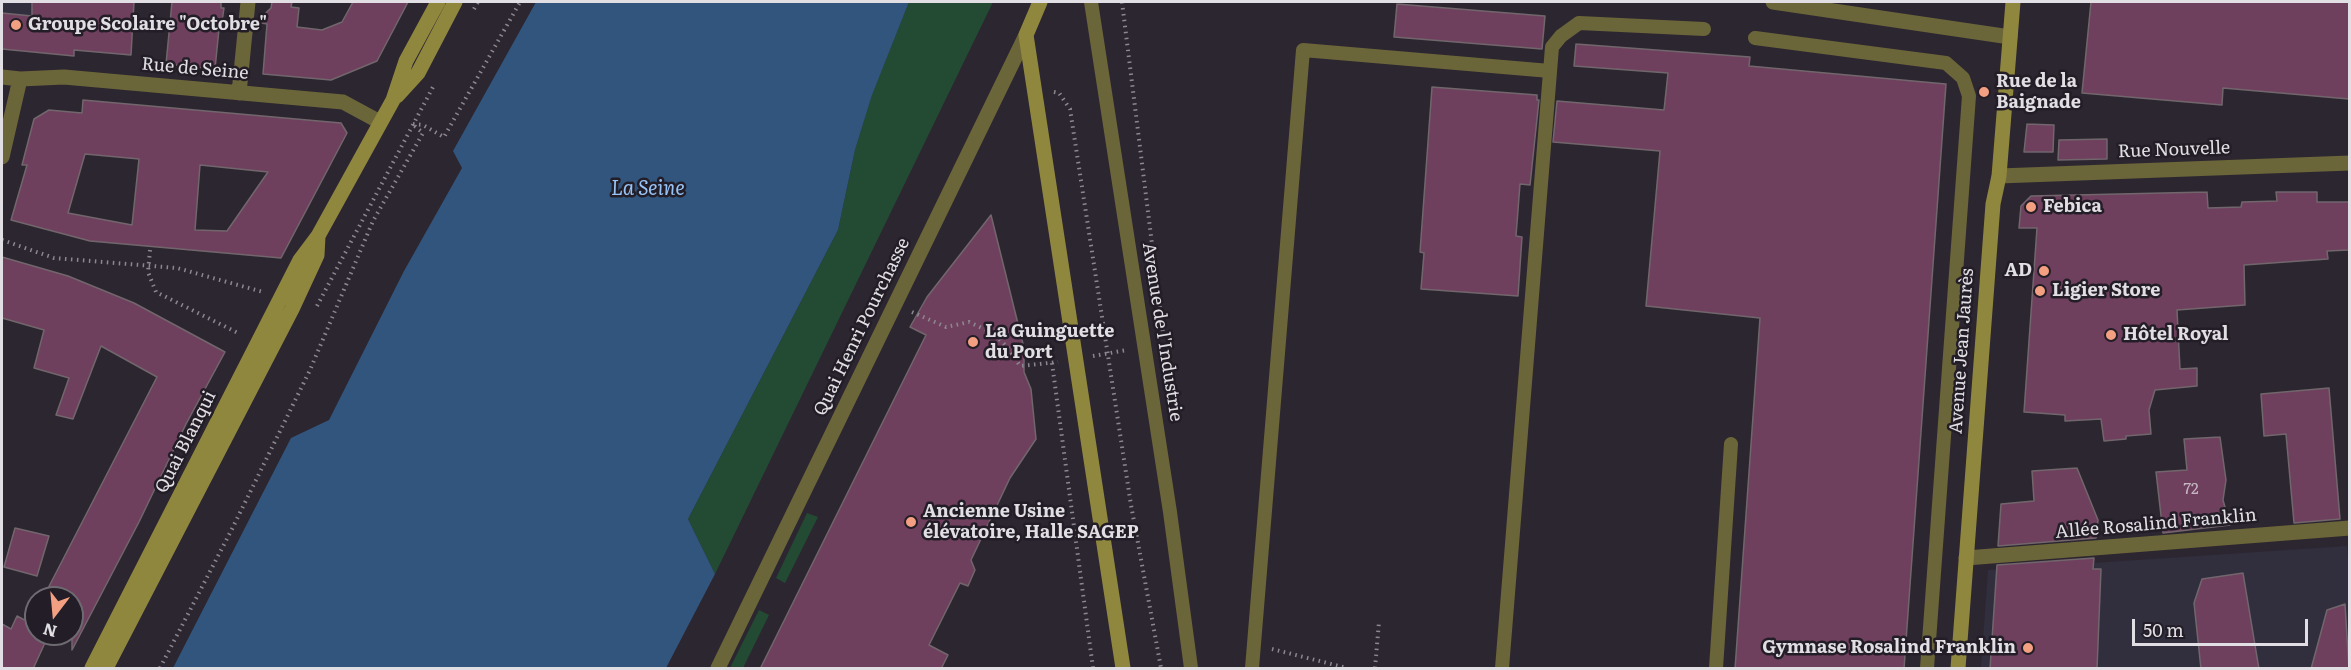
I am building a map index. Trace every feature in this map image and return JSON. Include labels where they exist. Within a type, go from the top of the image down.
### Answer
[{"type":"main road","name":"Quai Blanqui","points":[[92,669],[300,260],[318,236],[393,100],[406,61],[438,2]]},
{"type":"main road","name":"Quai Blanqui","points":[[393,100],[418,73],[455,2]]},
{"type":"main road","name":"Quai Henri Pourchasse","points":[[1026,36],[1040,2]]},
{"type":"main road","name":"Avenue Jean Jaurès","points":[[1958,669],[1993,204],[1999,176],[2013,2]]},
{"type":"main road","points":[[1026,36],[1123,669]]},
{"type":"main road","name":"Quai Blanqui","points":[[106,669],[292,309],[317,255],[318,236]]},
{"type":"street","points":[[239,93],[248,2]]},
{"type":"street","points":[[1773,2],[2010,37]]},
{"type":"street","name":"Quai Henri Pourchasse","points":[[718,669],[1026,36]]},
{"type":"street","name":"Rue de Seine","points":[[2,77],[20,79],[64,77],[343,102],[380,122]]},
{"type":"street","points":[[2,157],[20,79]]},
{"type":"street","name":"Rue Nouvelle","points":[[1999,176],[2349,164]]},
{"type":"street","name":"Allée Rosalind Franklin","points":[[1966,558],[2349,528]]},
{"type":"lane","name":"Avenue de l'Industrie","points":[[1092,2],[1191,669]]},
{"type":"lane","points":[[1502,669],[1552,47],[1561,36],[1579,23],[1704,29]]},
{"type":"lane","points":[[1755,38],[1946,63],[1963,78],[1969,96],[1927,669]]},
{"type":"lane","points":[[1252,669],[1303,50],[1550,71]]},
{"type":"lane","points":[[1716,669],[1731,444]]},
{"type":"path","points":[[160,669],[232,530],[310,369],[373,221],[423,133],[412,124],[423,125],[444,137],[517,2]]},
{"type":"path","points":[[894,304],[946,327],[969,322],[993,333],[1008,348],[1020,366],[1052,363],[1165,344],[1122,2]]},
{"type":"path","points":[[1034,90],[1059,93],[1070,109],[1131,505],[1161,669]]},
{"type":"path","points":[[2,240],[54,258],[177,268],[263,292]]},
{"type":"path","points":[[150,250],[148,272],[156,292],[240,334]]},
{"type":"path","points":[[1052,363],[1093,669]]},
{"type":"path","points":[[1375,669],[1379,622]]},
{"type":"path","points":[[1254,644],[1347,669]]},
{"type":"shaded area","name":"Groupe Scolaire \"Octobre\"","points":[[2,2],[33,2],[28,51],[2,49]]},
{"type":"shaded area","points":[[2347,546],[2350,581],[2349,668],[1981,668],[1988,570]]},
{"type":"green space","points":[[909,2],[993,2],[715,574],[688,519],[838,230],[855,150],[872,94]]},
{"type":"green space","points":[[807,513],[818,517],[785,583],[776,578]]},
{"type":"green space","points":[[759,610],[769,615],[743,668],[730,668]]},
{"type":"water","name":"La Seine","points":[[536,2],[909,2],[872,95],[855,150],[838,230],[688,519],[715,574],[666,668],[173,668],[291,438],[329,420],[404,271],[462,168],[453,151]]},
{"type":"building","points":[[32,2],[134,2],[131,55],[74,50],[74,56],[2,49],[2,13],[32,16]]},
{"type":"building","points":[[172,2],[221,2],[221,8],[224,8],[221,29],[219,29],[215,69],[166,64]]},
{"type":"building","points":[[272,2],[292,2],[291,7],[299,8],[297,27],[322,30],[342,22],[353,2],[408,2],[377,61],[331,80],[263,74],[267,24],[256,22],[271,8]]},
{"type":"building","points":[[2091,2],[2349,2],[2349,99],[2223,88],[2222,105],[2082,93]]},
{"type":"building","points":[[1397,4],[1545,16],[1542,49],[1394,37]]},
{"type":"building","points":[[1576,44],[1750,57],[1749,66],[1946,84],[1904,669],[1735,669],[1760,318],[1646,306],[1660,151],[1553,142],[1557,101],[1664,110],[1668,73],[1574,66]]},
{"type":"building","points":[[1432,87],[1537,95],[1537,100],[1539,100],[1530,185],[1520,184],[1516,236],[1522,237],[1518,296],[1421,289],[1424,253],[1420,252]]},
{"type":"building","points":[[83,100],[341,123],[347,133],[281,258],[90,241],[11,220],[27,165],[22,165],[34,119],[49,110],[82,113]],"holes":[[[85,154],[139,159],[132,225],[68,213]],[[200,165],[268,172],[227,231],[195,230]]]},
{"type":"building","points":[[2027,124],[2054,125],[2053,152],[2024,152]]},
{"type":"building","points":[[2107,139],[2107,159],[2058,160],[2059,140]]},
{"type":"building","points":[[2207,192],[2208,208],[2241,207],[2242,202],[2277,201],[2276,192],[2317,192],[2317,202],[2349,202],[2349,250],[2327,251],[2328,259],[2244,265],[2245,305],[2177,310],[2180,369],[2197,368],[2197,386],[2155,390],[2149,410],[2151,434],[2104,441],[2101,419],[2065,421],[2065,415],[2024,412],[2037,228],[2019,228],[2021,206],[2031,196]]},
{"type":"building","name":"Ancienne Usine élévatoire, Halle SAGEP","points":[[991,215],[1024,348],[1024,372],[1031,389],[1036,439],[1010,478],[971,560],[975,570],[968,586],[960,583],[929,645],[948,655],[941,669],[760,669],[926,335],[910,327],[927,297]]},
{"type":"building","points":[[2,257],[68,276],[134,303],[225,352],[186,424],[139,522],[84,627],[84,586],[49,586],[157,377],[101,346],[73,419],[56,415],[69,378],[34,368],[44,330],[2,318]]},
{"type":"building","points":[[2329,388],[2340,519],[2294,523],[2286,434],[2264,436],[2261,394]]},
{"type":"building","points":[[2220,437],[2226,480],[2223,500],[2230,525],[2163,533],[2156,472],[2187,470],[2184,439]]},
{"type":"building","points":[[2077,468],[2098,520],[2096,538],[1998,546],[2001,504],[2034,501],[2032,471]]},
{"type":"building","points":[[15,528],[49,536],[37,576],[4,567]]},
{"type":"building","points":[[2094,558],[2093,569],[2101,569],[2097,669],[1990,669],[1997,565]]},
{"type":"building","points":[[2243,573],[2259,669],[2201,669],[2194,603],[2202,579]]},
{"type":"building","points":[[2345,604],[2349,669],[2311,669],[2327,610]]},
{"type":"building","points":[[17,616],[24,620],[24,646],[44,646],[33,669],[2,669],[2,624],[11,629]]},
{"type":"place","name":"Groupe Scolaire \"Octobre\"","points":[[16,25]]},
{"type":"place","name":"Rue de la Baignade","points":[[1984,92]]},
{"type":"place","name":"Febica","points":[[2031,207]]},
{"type":"place","name":"AD","points":[[2044,271]]},
{"type":"place","name":"Ligier Store","points":[[2040,291]]},
{"type":"place","name":"Hôtel Royal","points":[[2111,335]]},
{"type":"place","name":"La Guinguette du Port","points":[[973,342]]},
{"type":"place","name":"Ancienne Usine élévatoire, Halle SAGEP","points":[[911,522]]},
{"type":"place","name":"Gymnase Rosalind Franklin","points":[[2028,648]]}]
